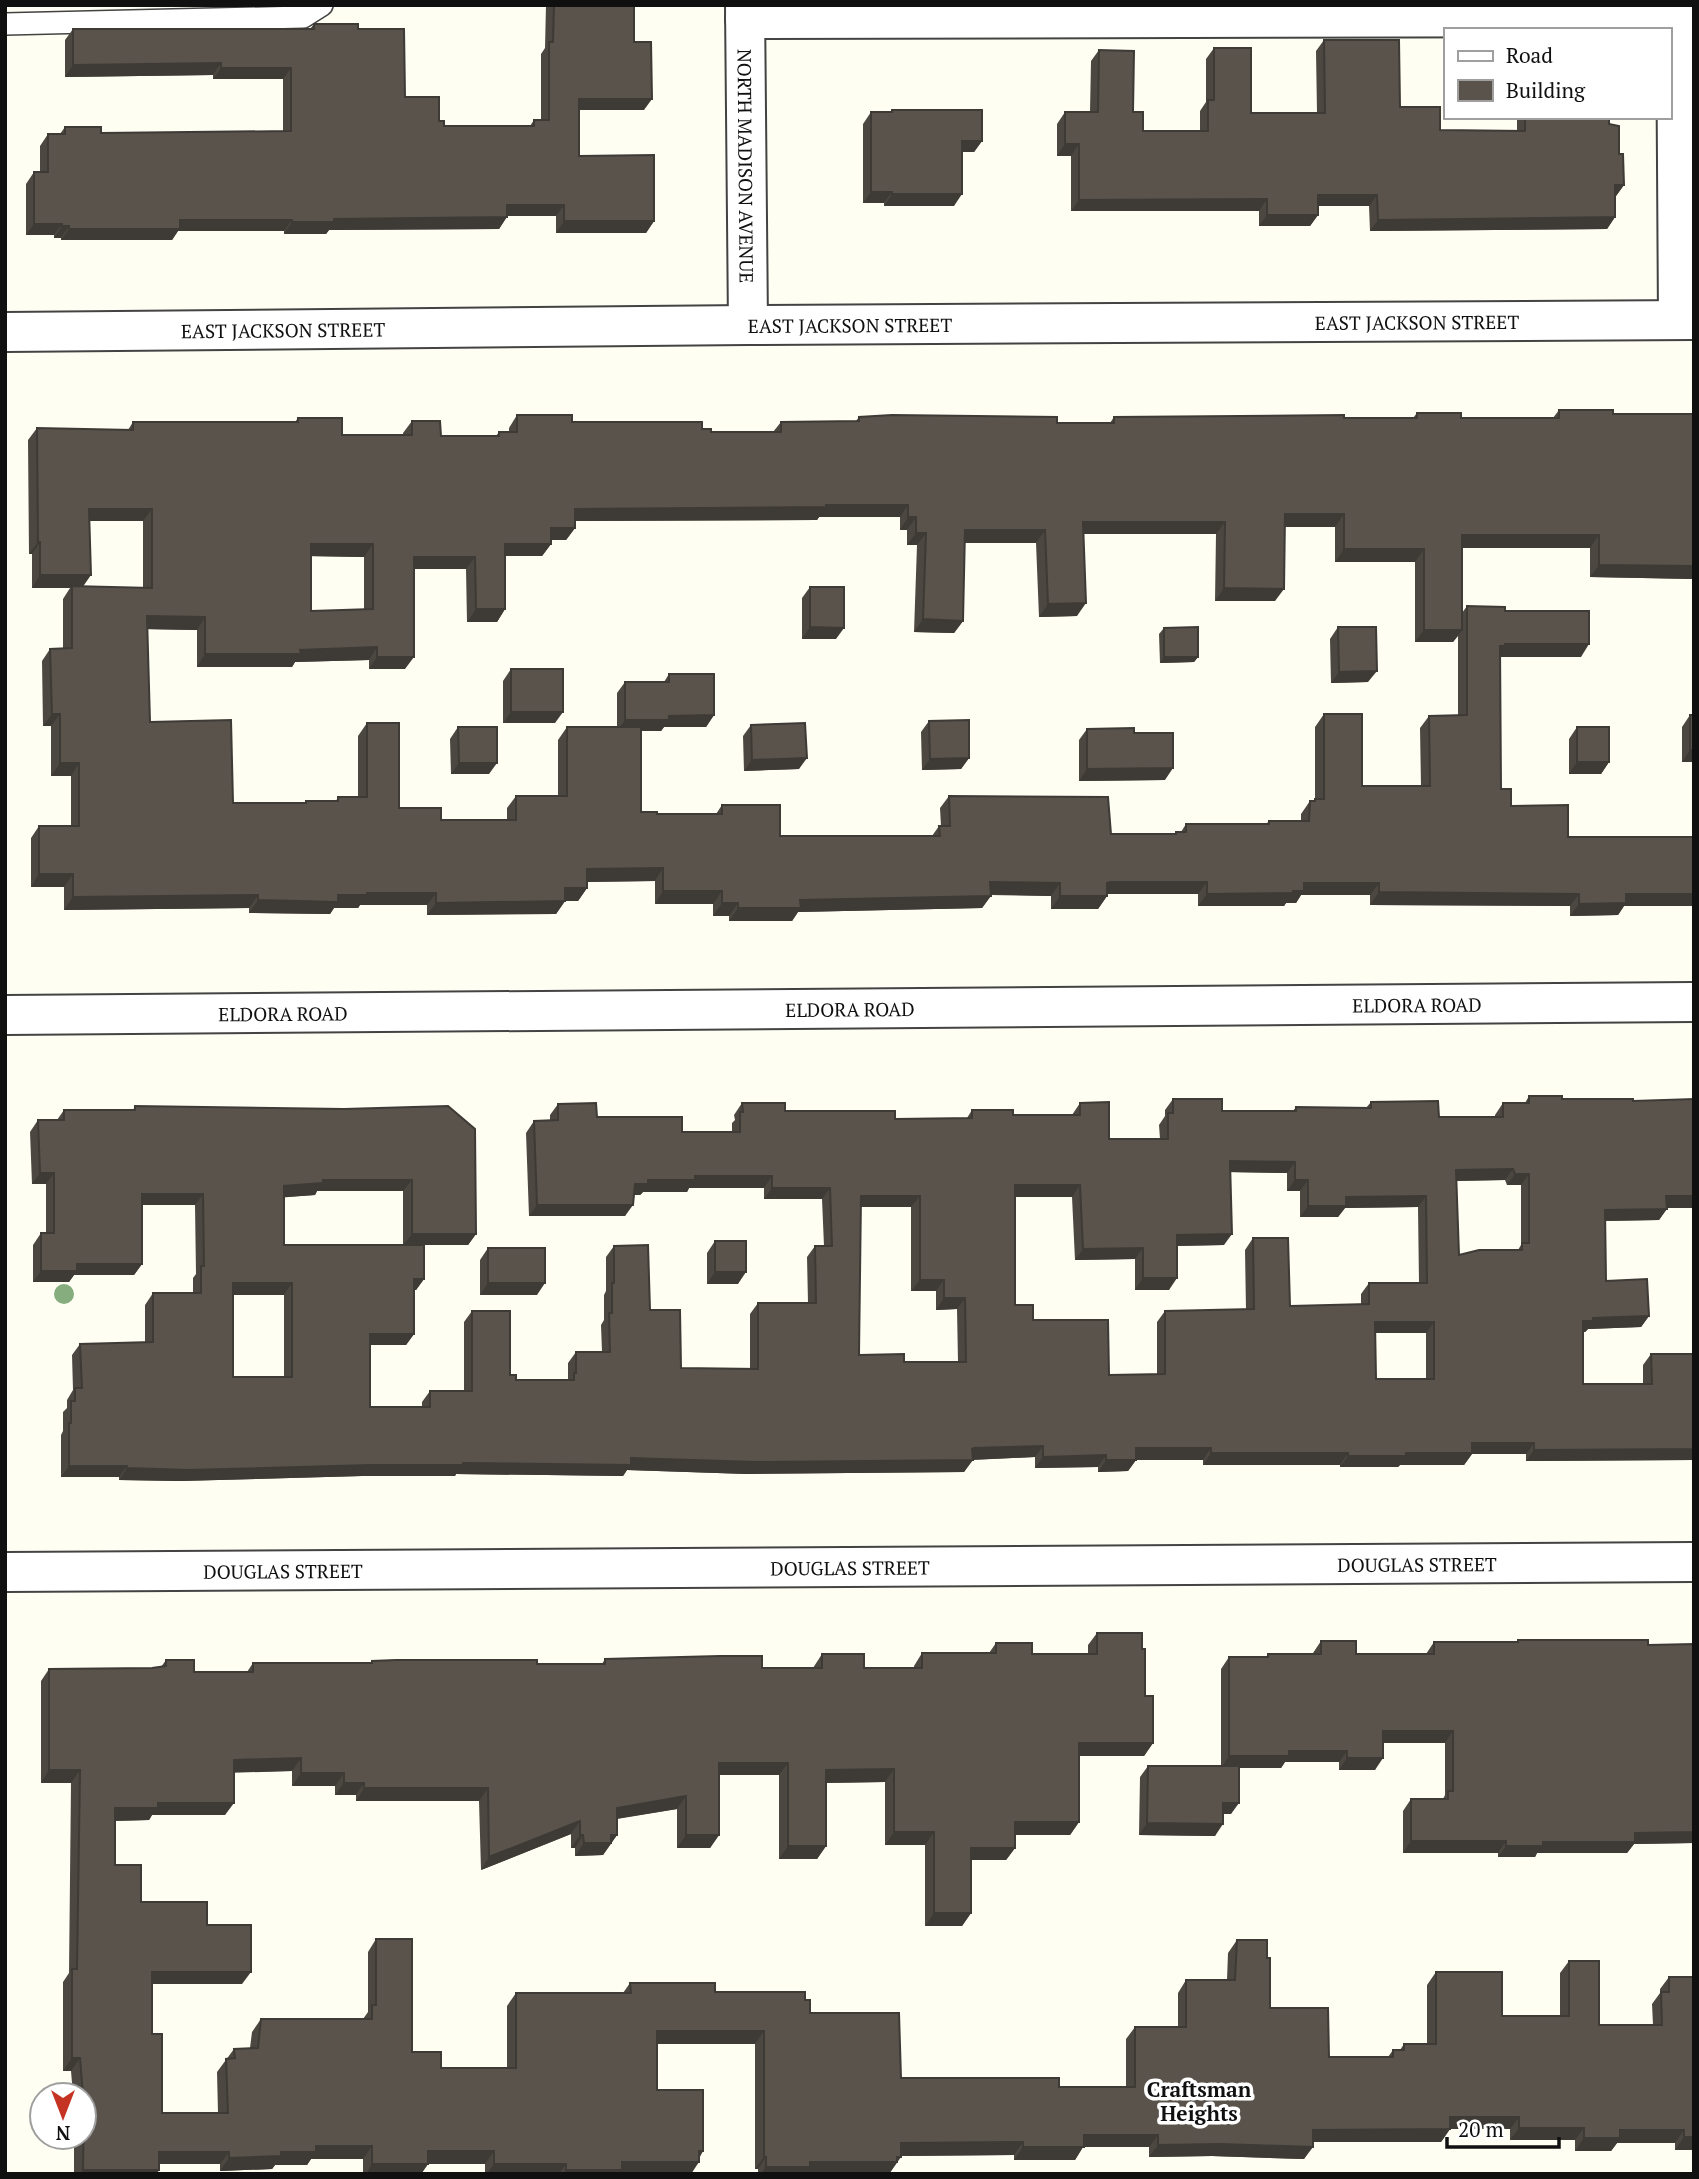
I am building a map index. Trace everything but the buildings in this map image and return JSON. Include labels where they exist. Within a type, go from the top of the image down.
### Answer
[{"type":"street","points":[[745,12],[1676,11],[1686,320]]},
{"type":"street","name":"NORTH MADISON AVENUE","points":[[745,12],[748,325]]},
{"type":"street","name":"EAST JACKSON STREET","points":[[5,332],[1686,320]]},
{"type":"street","name":"ELDORA ROAD","points":[[5,1015],[1694,1002]]},
{"type":"street","name":"DOUGLAS STREET","points":[[5,1572],[1694,1562]]},
{"type":"lane","points":[[5,24],[303,17],[322,5]]},
{"type":"district","name":"Craftsman Heights","points":[[1199,2101]]}]
